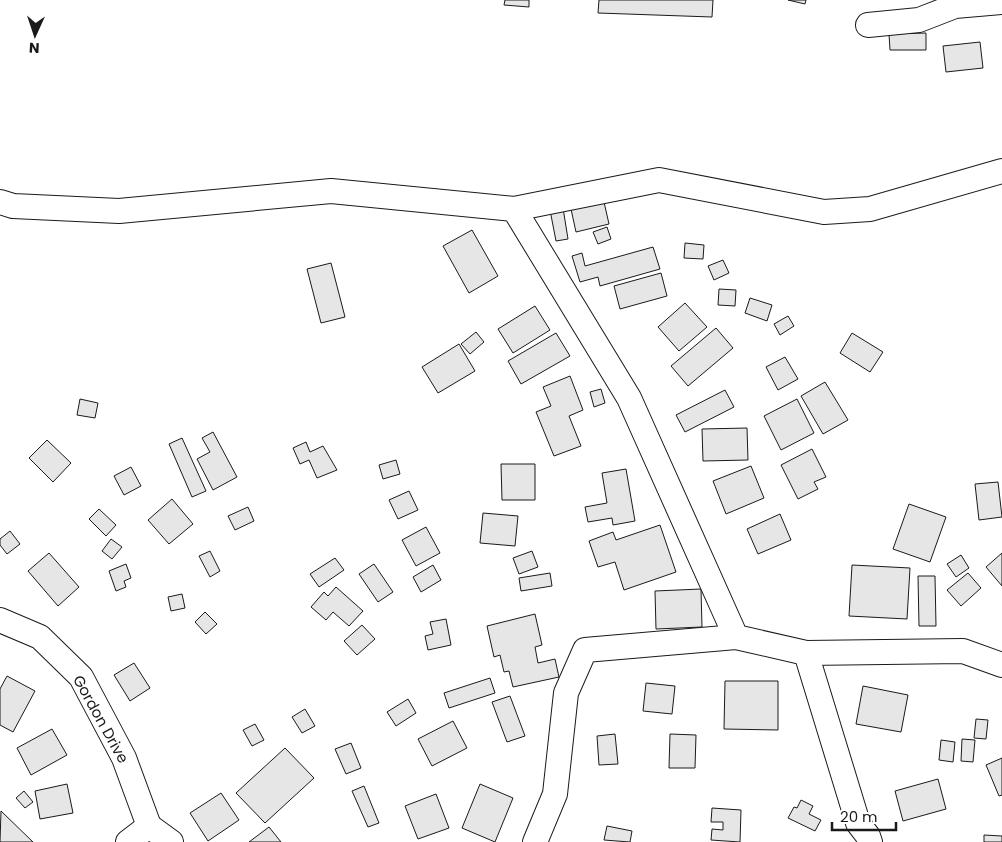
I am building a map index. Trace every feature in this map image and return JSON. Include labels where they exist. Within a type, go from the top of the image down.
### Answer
[{"type":"street","points":[[868,25],[919,20],[955,6],[1002,2]]},
{"type":"street","points":[[0,202],[13,206],[119,211],[331,191],[514,209],[659,180],[824,212],[870,209],[1002,170]]},
{"type":"street","points":[[514,209],[629,398],[736,637]]},
{"type":"street","name":"Gordon Drive","points":[[0,620],[40,637],[81,677],[124,758],[150,826]]},
{"type":"street","points":[[534,842],[555,794],[566,693],[585,650],[736,637],[806,653],[963,651],[1002,665]]},
{"type":"street","points":[[806,653],[858,823],[870,842]]},
{"type":"street","points":[[128,842],[150,826],[170,842]]},
{"type":"building","points":[[505,0],[529,0],[529,7],[504,5]]},
{"type":"building","points":[[599,0],[713,0],[712,17],[598,13]]},
{"type":"building","points":[[788,0],[806,0],[805,4]]},
{"type":"building","points":[[926,33],[926,50],[890,50],[889,34]]},
{"type":"building","points":[[980,42],[983,68],[946,72],[943,46]]},
{"type":"building","points":[[604,202],[609,224],[576,232],[571,209]]},
{"type":"building","points":[[563,208],[568,239],[556,241],[550,210]]},
{"type":"building","points":[[607,227],[611,239],[598,244],[593,232]]},
{"type":"building","points":[[472,230],[498,276],[469,293],[443,246]]},
{"type":"building","points":[[685,243],[704,245],[703,259],[684,258]]},
{"type":"building","points":[[653,247],[660,269],[600,286],[598,277],[580,282],[572,256],[582,253],[585,266]]},
{"type":"building","points":[[723,260],[729,273],[714,280],[708,266]]},
{"type":"building","points":[[331,263],[345,317],[321,323],[307,269]]},
{"type":"building","points":[[661,273],[667,296],[620,309],[614,286]]},
{"type":"building","points":[[719,289],[736,290],[735,306],[718,305]]},
{"type":"building","points":[[750,298],[772,305],[767,321],[745,313]]},
{"type":"building","points":[[685,303],[707,327],[679,351],[658,327]]},
{"type":"building","points":[[535,306],[550,330],[513,353],[498,329]]},
{"type":"building","points":[[788,316],[794,326],[780,335],[774,324]]},
{"type":"building","points":[[716,328],[733,348],[688,386],[671,366]]},
{"type":"building","points":[[476,332],[484,342],[470,354],[461,344]]},
{"type":"building","points":[[556,333],[570,356],[521,384],[508,361]]},
{"type":"building","points":[[852,333],[883,352],[870,372],[840,353]]},
{"type":"building","points":[[459,344],[475,371],[438,393],[422,367]]},
{"type":"building","points":[[785,357],[798,379],[778,390],[766,367]]},
{"type":"building","points":[[570,376],[583,410],[569,416],[581,446],[554,456],[536,412],[551,406],[543,387]]},
{"type":"building","points":[[825,382],[848,420],[823,434],[801,396]]},
{"type":"building","points":[[601,389],[605,403],[594,407],[590,392]]},
{"type":"building","points":[[725,390],[734,407],[685,432],[676,415]]},
{"type":"building","points":[[80,399],[98,403],[95,418],[77,415]]},
{"type":"building","points":[[797,399],[814,433],[781,450],[764,416]]},
{"type":"building","points":[[747,428],[748,460],[703,461],[702,429]]},
{"type":"building","points":[[213,432],[237,477],[213,490],[197,459],[210,452],[202,438]]},
{"type":"building","points":[[182,438],[206,491],[192,497],[169,444]]},
{"type":"building","points":[[47,440],[71,463],[53,482],[29,458]]},
{"type":"building","points":[[306,442],[310,452],[323,446],[337,470],[317,478],[309,460],[300,464],[293,448]]},
{"type":"building","points":[[812,449],[826,477],[814,482],[818,489],[798,499],[781,465]]},
{"type":"building","points":[[396,460],[400,474],[383,479],[379,465]]},
{"type":"building","points":[[501,464],[535,464],[535,500],[502,500]]},
{"type":"building","points":[[751,466],[764,498],[726,514],[713,481]]},
{"type":"building","points":[[131,467],[141,486],[124,495],[114,476]]},
{"type":"building","points":[[626,469],[635,521],[613,525],[612,518],[588,522],[585,507],[607,503],[602,473]]},
{"type":"building","points":[[998,482],[1002,517],[979,520],[975,484]]},
{"type":"building","points":[[409,491],[418,510],[398,519],[389,500]]},
{"type":"building","points":[[172,499],[193,524],[169,544],[148,520]]},
{"type":"building","points":[[909,504],[946,517],[930,562],[893,549]]},
{"type":"building","points":[[248,507],[254,521],[235,530],[228,516]]},
{"type":"building","points":[[99,509],[116,525],[106,536],[89,519]]},
{"type":"building","points":[[483,513],[518,516],[515,546],[480,543]]},
{"type":"building","points":[[780,514],[791,540],[758,554],[747,529]]},
{"type":"building","points":[[660,525],[676,572],[624,590],[615,562],[598,567],[589,541],[613,532],[616,540]]},
{"type":"building","points":[[426,527],[440,553],[416,566],[402,540]]},
{"type":"building","points":[[10,531],[20,544],[7,554],[0,545],[0,539]]},
{"type":"building","points":[[111,539],[122,547],[112,559],[102,551]]},
{"type":"building","points":[[210,551],[220,571],[210,577],[199,556]]},
{"type":"building","points":[[532,551],[538,567],[519,574],[513,558]]},
{"type":"building","points":[[49,553],[79,587],[58,606],[28,571]]},
{"type":"building","points":[[1002,553],[1002,586],[986,567]]},
{"type":"building","points":[[961,555],[969,568],[956,577],[947,564]]},
{"type":"building","points":[[335,558],[344,570],[319,587],[310,574]]},
{"type":"building","points":[[126,564],[131,578],[124,581],[126,587],[116,591],[109,571]]},
{"type":"building","points":[[374,564],[393,592],[378,602],[359,574]]},
{"type":"building","points":[[433,565],[441,580],[421,592],[413,577]]},
{"type":"building","points":[[852,565],[910,568],[907,619],[849,616]]},
{"type":"building","points":[[550,573],[552,586],[521,591],[519,578]]},
{"type":"building","points":[[968,573],[981,588],[961,606],[947,590]]},
{"type":"building","points":[[918,576],[935,576],[936,626],[919,626]]},
{"type":"building","points":[[336,587],[363,611],[349,626],[333,612],[326,620],[311,607],[324,592],[328,596]]},
{"type":"building","points":[[701,589],[702,627],[656,629],[655,591]]},
{"type":"building","points":[[182,594],[185,608],[171,611],[168,597]]},
{"type":"building","points":[[205,612],[217,624],[206,634],[195,622]]},
{"type":"building","points":[[535,614],[542,645],[535,647],[538,663],[555,659],[559,677],[513,687],[509,671],[504,672],[500,655],[494,657],[487,626]]},
{"type":"building","points":[[446,619],[451,645],[428,650],[425,636],[433,634],[430,622]]},
{"type":"building","points":[[362,625],[375,639],[357,655],[344,641]]},
{"type":"building","points":[[134,663],[150,688],[130,701],[114,675]]},
{"type":"building","points":[[7,676],[35,691],[13,732],[0,725],[0,689]]},
{"type":"building","points":[[490,678],[495,693],[449,708],[444,693]]},
{"type":"building","points":[[725,681],[778,681],[778,730],[724,729]]},
{"type":"building","points":[[646,683],[675,686],[672,714],[643,711]]},
{"type":"building","points":[[863,686],[908,695],[901,732],[856,724]]},
{"type":"building","points":[[510,696],[525,736],[507,742],[492,702]]},
{"type":"building","points":[[408,699],[416,713],[396,726],[387,712]]},
{"type":"building","points":[[305,709],[315,726],[302,733],[292,717]]},
{"type":"building","points":[[976,719],[988,720],[986,739],[974,738]]},
{"type":"building","points":[[453,721],[467,748],[432,766],[418,739]]},
{"type":"building","points":[[255,724],[264,740],[252,746],[243,730]]},
{"type":"building","points":[[52,729],[67,755],[31,775],[17,748]]},
{"type":"building","points":[[615,734],[618,764],[599,765],[597,736]]},
{"type":"building","points":[[670,734],[696,735],[695,768],[669,768]]},
{"type":"building","points":[[962,739],[975,740],[973,762],[961,761]]},
{"type":"building","points":[[941,740],[955,742],[953,762],[939,760]]},
{"type":"building","points":[[351,743],[361,768],[346,774],[335,749]]},
{"type":"building","points":[[285,748],[314,778],[265,823],[236,793]]},
{"type":"building","points":[[1002,758],[1002,795],[999,796],[986,765]]},
{"type":"building","points":[[938,779],[946,809],[903,821],[895,791]]},
{"type":"building","points":[[67,784],[73,813],[40,819],[35,791]]},
{"type":"building","points":[[480,784],[513,798],[495,842],[462,828]]},
{"type":"building","points":[[364,786],[379,823],[368,827],[352,791]]},
{"type":"building","points":[[24,791],[33,802],[25,808],[16,798]]},
{"type":"building","points":[[221,793],[239,820],[208,841],[190,813]]},
{"type":"building","points":[[436,794],[449,828],[418,839],[405,806]]},
{"type":"building","points":[[801,800],[813,806],[809,814],[821,820],[815,831],[788,818],[794,807],[797,808]]},
{"type":"building","points":[[712,808],[741,810],[740,842],[711,840],[712,829],[723,830],[723,822],[711,822]]},
{"type":"building","points":[[1,811],[33,842],[0,842]]},
{"type":"building","points":[[607,826],[632,831],[630,842],[604,840]]},
{"type":"building","points":[[269,827],[281,842],[249,842]]},
{"type":"building","points":[[984,835],[1002,836],[1002,842],[984,842]]}]
